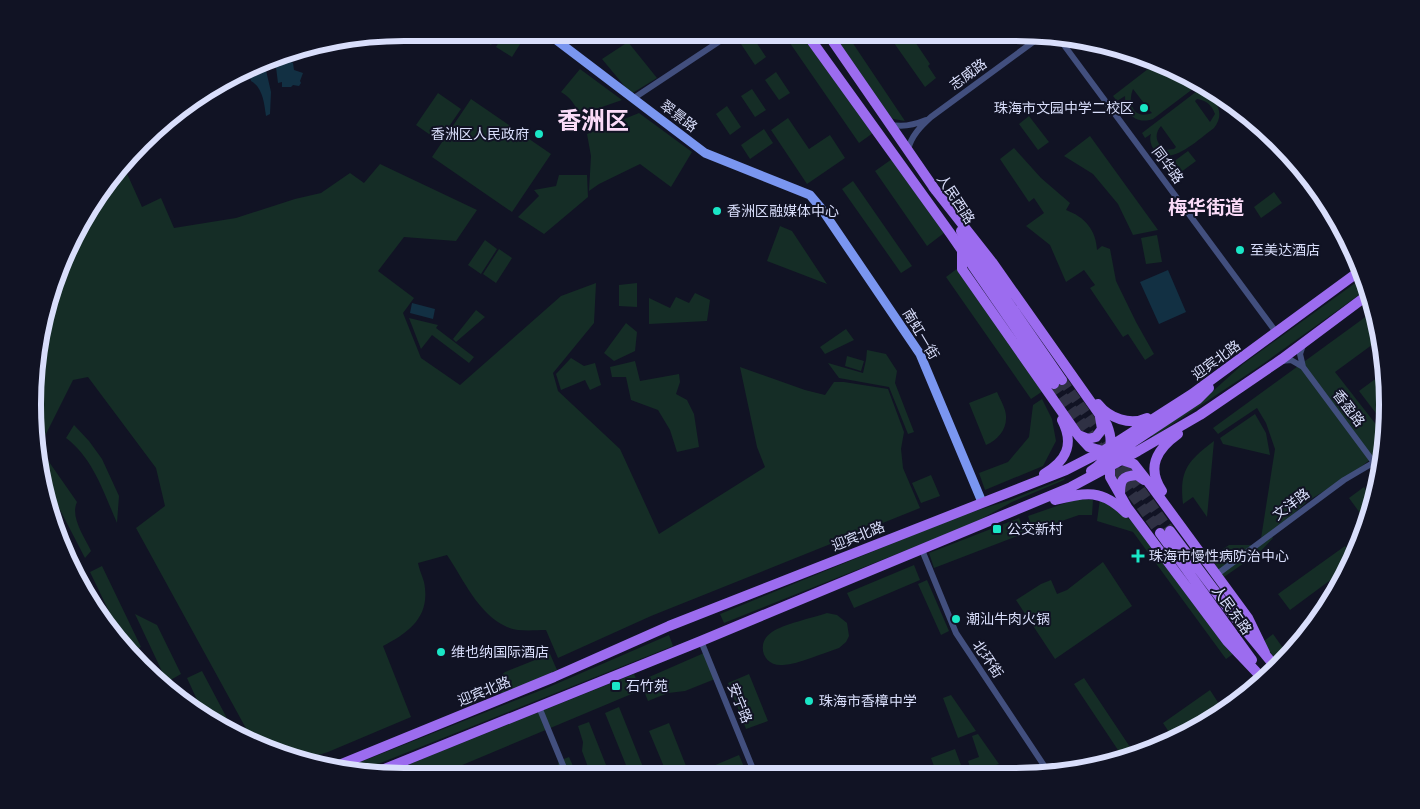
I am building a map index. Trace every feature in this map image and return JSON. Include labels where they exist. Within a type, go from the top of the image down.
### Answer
[{"type":"main road","name":"翠景路","points":[[557,41],[705,153],[810,195]]},
{"type":"main road","name":"人民西路","points":[[812,41],[962,251],[962,269],[1053,384]]},
{"type":"main road","name":"人民西路","points":[[832,41],[933,187],[983,266],[1053,384]]},
{"type":"main road","points":[[933,187],[992,262],[1100,415],[1109,430],[1112,456],[1110,477],[1120,496],[1227,641],[1259,674]]},
{"type":"main road","name":"南虹一街","points":[[810,195],[920,354],[982,502]]},
{"type":"main road","name":"迎宾北路","points":[[389,767],[1071,488],[1192,394],[1354,274]]},
{"type":"main road","name":"迎宾北路","points":[[345,763],[554,677],[669,626],[1066,470],[1089,459],[1138,452],[1200,415],[1275,364],[1362,299]]},
{"type":"main road","points":[[1046,338],[1073,369],[1102,410],[1113,417],[1128,421],[1142,420],[1192,394]]},
{"type":"main road","points":[[988,523],[1007,508],[1088,474],[1198,399],[1230,366]]},
{"type":"main road","points":[[1053,384],[1078,435],[1090,448],[1134,464],[1248,618],[1265,653]]},
{"type":"main road","points":[[1012,491],[1053,469],[1062,461],[1067,450],[1068,438],[1066,427],[1053,384]]},
{"type":"main road","points":[[1194,545],[1185,523],[1157,483],[1154,474],[1155,462],[1160,451],[1168,442],[1238,389]]},
{"type":"main road","points":[[1078,435],[1088,440],[1096,437],[1102,429],[1100,415]]},
{"type":"main road","points":[[1120,496],[1120,486],[1123,479],[1128,476],[1137,475],[1152,487]]},
{"type":"main road","points":[[1034,504],[1078,494],[1097,494],[1112,500],[1148,535]]},
{"type":"main road","name":"人民东路","points":[[1260,673],[1165,532],[1271,662]]},
{"type":"street","points":[[634,98],[720,41]]},
{"type":"street","name":"志威路","points":[[907,151],[914,135],[931,117],[1033,42]]},
{"type":"street","name":"同华路","points":[[1063,44],[1276,332]]},
{"type":"street","name":"志威路","points":[[888,123],[898,126],[909,125],[931,117]]},
{"type":"street","points":[[1303,367],[1300,354],[1307,340]]},
{"type":"street","points":[[1275,364],[1288,360],[1303,367]]},
{"type":"street","name":"香盈路","points":[[1303,367],[1374,463]]},
{"type":"street","name":"文洋路","points":[[1216,575],[1344,480],[1374,465]]},
{"type":"street","name":"北环街","points":[[922,550],[956,633],[1045,767]]},
{"type":"street","name":"安宁路","points":[[701,641],[753,768]]},
{"type":"street","points":[[539,707],[564,768]]},
{"type":"green space","points":[[484,41],[493,41],[491,45]]},
{"type":"green space","points":[[499,41],[522,41],[512,57],[496,47]]},
{"type":"green space","points":[[745,41],[755,41],[766,57],[755,65],[741,44]]},
{"type":"green space","points":[[789,41],[810,41],[873,133],[859,143]]},
{"type":"green space","points":[[835,41],[851,41],[905,121],[888,118]]},
{"type":"green space","points":[[893,41],[914,41],[930,64],[928,66],[936,78],[925,87]]},
{"type":"green space","points":[[628,42],[657,78],[631,94],[602,59]]},
{"type":"green space","points":[[1150,67],[1194,88],[1153,119],[1147,120],[1136,119],[1132,116],[1127,108],[1125,96],[1117,101],[1113,96]],"holes":[[[1133,89],[1152,113],[1146,115],[1136,112],[1131,100]]]},
{"type":"green space","points":[[580,69],[622,100],[579,115],[572,102],[561,92]]},
{"type":"green space","points":[[776,72],[790,93],[779,100],[765,80]]},
{"type":"green space","points":[[752,89],[766,110],[755,117],[741,96]]},
{"type":"green space","points":[[1198,90],[1213,100],[1218,108],[1219,118],[1214,128],[1194,144],[1178,153],[1170,156],[1156,152],[1150,141],[1151,134],[1145,138],[1142,133]],"holes":[[[1197,99],[1206,102],[1215,114],[1210,122],[1195,101]],[[1161,126],[1176,147],[1165,150],[1160,145],[1157,133]]]},
{"type":"green space","points":[[438,93],[461,109],[439,141],[416,125]]},
{"type":"green space","points":[[471,99],[551,154],[512,212],[432,157]]},
{"type":"green space","points":[[727,106],[741,127],[730,135],[716,114]]},
{"type":"green space","points":[[639,113],[692,152],[671,187],[640,164],[599,184],[589,191],[591,156],[587,134]]},
{"type":"green space","points":[[1029,116],[1049,142],[1038,150],[1019,124]]},
{"type":"green space","points":[[788,118],[809,149],[830,135],[845,158],[807,184],[771,130]]},
{"type":"green space","points":[[764,129],[773,143],[750,159],[741,145]]},
{"type":"green space","points":[[1090,136],[1158,230],[1133,235],[1118,204],[1093,174],[1064,156]]},
{"type":"green space","points":[[1014,148],[1041,178],[1070,203],[1066,210],[1084,220],[1092,230],[1097,250],[1102,246],[1110,249],[1116,281],[1154,354],[1145,360],[1128,334],[1123,337],[1090,288],[1095,285],[1084,270],[1066,282],[1050,245],[1026,226],[1044,213],[1034,198],[1029,202],[1000,159]]},
{"type":"green space","points":[[1188,151],[1196,161],[1177,175],[1169,165]]},
{"type":"green space","points":[[1282,158],[1304,183],[1323,213]]},
{"type":"green space","points":[[892,159],[944,233],[927,246],[875,171]]},
{"type":"green space","points":[[380,164],[477,210],[456,241],[404,237],[378,271],[414,298],[403,313],[421,358],[460,385],[561,296],[596,283],[594,323],[553,373],[558,391],[620,449],[659,534],[765,467],[757,447],[740,367],[805,390],[825,395],[834,382],[888,389],[904,432],[901,449],[903,468],[920,508],[651,616],[558,658],[546,630],[511,629],[488,614],[472,596],[447,555],[418,563],[424,582],[425,594],[421,614],[410,629],[383,646],[411,717],[315,756],[265,740],[248,732],[136,528],[165,506],[156,468],[88,377],[73,380],[43,440],[42,381],[48,334],[61,288],[79,244],[102,203],[126,171],[142,207],[161,198],[174,228],[236,218],[295,199],[321,193],[350,173],[364,183]]},
{"type":"green space","points":[[559,175],[587,175],[588,197],[544,234],[518,217],[539,196],[534,190],[556,186]]},
{"type":"green space","points":[[853,181],[912,266],[901,273],[842,189]]},
{"type":"green space","points":[[1274,192],[1282,203],[1261,218],[1254,207]]},
{"type":"green space","points":[[780,226],[792,231],[827,284],[767,261]]},
{"type":"green space","points":[[1157,235],[1162,262],[1146,264],[1141,238]]},
{"type":"green space","points":[[485,240],[497,249],[481,274],[468,265]]},
{"type":"green space","points":[[499,249],[512,258],[496,283],[483,274]]},
{"type":"green space","points":[[958,268],[1043,391],[1031,399],[946,277]]},
{"type":"green space","points":[[1357,282],[1361,294],[1260,366],[1153,437],[1151,435],[1203,400],[1243,364]]},
{"type":"green space","points":[[637,283],[637,307],[619,306],[619,285]]},
{"type":"green space","points":[[695,293],[710,300],[707,321],[649,324],[649,298],[670,308],[676,297],[689,303]]},
{"type":"green space","points":[[476,310],[485,317],[456,342],[453,339]]},
{"type":"green space","points":[[1367,316],[1374,344],[1335,372],[1378,427],[1375,455],[1355,472],[1308,501],[1271,534],[1273,538],[1260,552],[1224,577],[1210,558],[1229,545],[1260,545],[1275,449],[1266,423],[1257,408],[1218,434],[1213,428]]},
{"type":"green space","points":[[409,318],[438,325],[436,328],[474,357],[469,363],[432,335],[421,349]]},
{"type":"green space","points":[[626,323],[637,332],[635,351],[614,361],[604,353]]},
{"type":"green space","points":[[846,329],[854,340],[825,354],[820,347]]},
{"type":"green space","points":[[867,350],[886,354],[897,371],[895,383],[914,432],[908,434],[889,387],[839,378],[828,363],[863,373]]},
{"type":"green space","points":[[847,356],[864,361],[861,371],[845,366]]},
{"type":"green space","points":[[571,358],[584,366],[595,363],[601,385],[590,390],[585,380],[561,390],[556,374]]},
{"type":"green space","points":[[635,361],[640,381],[679,374],[680,382],[676,394],[687,400],[694,414],[699,447],[677,452],[670,430],[658,410],[631,400],[626,377],[612,377],[610,367]]},
{"type":"green space","points":[[1378,377],[1378,416],[1359,391]]},
{"type":"green space","points":[[997,392],[1006,413],[1006,421],[998,437],[986,445],[969,403]]},
{"type":"green space","points":[[1042,399],[1052,419],[1056,441],[1043,466],[985,490],[979,473],[1008,462],[1029,437],[1033,405]]},
{"type":"green space","points":[[1255,414],[1266,433],[1270,455],[1223,444],[1220,438]]},
{"type":"green space","points":[[74,425],[102,459],[119,496],[117,523],[91,466],[66,438]]},
{"type":"green space","points":[[1214,441],[1207,517],[1193,497],[1183,504],[1182,483],[1187,467],[1198,454]]},
{"type":"green space","points":[[47,459],[77,502],[75,514],[91,551],[85,558],[58,506],[56,507],[46,463]]},
{"type":"green space","points":[[931,475],[940,496],[921,503],[912,483]]},
{"type":"green space","points":[[1065,478],[1012,502],[972,524],[724,623],[720,614],[960,516],[1010,500]]},
{"type":"green space","points":[[1364,487],[1368,492],[1361,515],[1349,498]]},
{"type":"green space","points":[[1077,499],[1093,500],[1092,515],[1079,515],[1033,531],[1028,516]]},
{"type":"green space","points":[[1100,499],[1118,509],[1138,527],[1233,654],[1226,659],[1133,532],[1097,521]]},
{"type":"green space","points":[[1019,518],[1025,533],[934,568],[929,553]]},
{"type":"green space","points":[[1345,546],[1348,550],[1335,577],[1290,610],[1278,594]]},
{"type":"green space","points":[[1103,562],[1132,606],[1055,659],[1016,600],[1051,580],[1057,594],[1067,590]]},
{"type":"green space","points":[[914,565],[920,580],[854,608],[847,593]]},
{"type":"green space","points":[[102,566],[141,647],[136,649],[116,626],[90,572]]},
{"type":"green space","points":[[927,580],[949,631],[941,635],[918,584]]},
{"type":"green space","points":[[827,613],[837,615],[847,623],[849,636],[846,642],[839,648],[804,661],[783,665],[776,665],[766,658],[763,648],[764,642],[772,632]]},
{"type":"green space","points":[[135,614],[157,625],[181,674],[169,681],[165,678]]},
{"type":"green space","points":[[1273,634],[1284,649],[1275,658],[1263,642]]},
{"type":"green space","points":[[669,635],[673,646],[372,766],[354,765],[549,687]]},
{"type":"green space","points":[[704,653],[715,679],[685,691],[668,693],[648,701],[640,681]]},
{"type":"green space","points":[[550,654],[557,670],[502,694],[496,680],[505,672]]},
{"type":"green space","points":[[202,671],[229,722],[199,704],[187,678]]},
{"type":"green space","points":[[634,674],[641,690],[455,768],[400,768]]},
{"type":"green space","points":[[749,674],[768,721],[746,729],[728,683]]},
{"type":"green space","points":[[1084,678],[1131,748],[1119,752],[1074,684]]},
{"type":"green space","points":[[1210,690],[1220,705],[1170,733],[1163,723]]},
{"type":"green space","points":[[951,695],[976,731],[958,738],[943,698]]},
{"type":"green space","points":[[619,707],[643,768],[627,768],[605,713]]},
{"type":"green space","points":[[589,722],[607,768],[588,768],[582,751],[583,742],[578,726]]},
{"type":"green space","points":[[669,723],[686,766],[681,768],[664,768],[649,731]]},
{"type":"green space","points":[[978,734],[999,764],[987,768],[970,768],[968,761],[979,757],[972,736]]},
{"type":"green space","points":[[955,749],[962,768],[935,768],[931,758]]},
{"type":"green space","points":[[739,755],[744,768],[714,768],[713,766]]},
{"type":"green space","points":[[569,757],[574,768],[556,768],[559,761]]},
{"type":"water","points":[[288,61],[293,63],[294,70],[303,73],[299,86],[282,87],[282,82],[278,83],[276,67],[280,67],[279,64]]},
{"type":"water","points":[[266,69],[271,92],[270,114],[266,116],[262,96],[258,88],[251,81],[250,76]]},
{"type":"water","points":[[1168,270],[1186,312],[1159,324],[1140,282]]},
{"type":"water","points":[[412,303],[435,309],[433,319],[410,313]]},
{"type":"tunnel","points":[[1062,380],[1170,531]]},
{"type":"tunnel","points":[[1054,384],[1160,533]]},
{"type":"place","name":"珠海市文园中学二校区","points":[[1144,108]]},
{"type":"place","name":"香洲区人民政府","points":[[539,134]]},
{"type":"place","name":"香洲区融媒体中心","points":[[717,211]]},
{"type":"place","name":"至美达酒店","points":[[1240,250]]},
{"type":"place","name":"公交新村","points":[[997,529]]},
{"type":"place","name":"珠海市慢性病防治中心","points":[[1138,556]]},
{"type":"place","name":"潮汕牛肉火锅","points":[[956,619]]},
{"type":"place","name":"维也纳国际酒店","points":[[441,652]]},
{"type":"place","name":"石竹苑","points":[[616,686]]},
{"type":"place","name":"珠海市香樟中学","points":[[809,701]]},
{"type":"district","name":"香洲区","points":[[593,121]]},
{"type":"district","name":"梅华街道","points":[[1206,207]]}]
